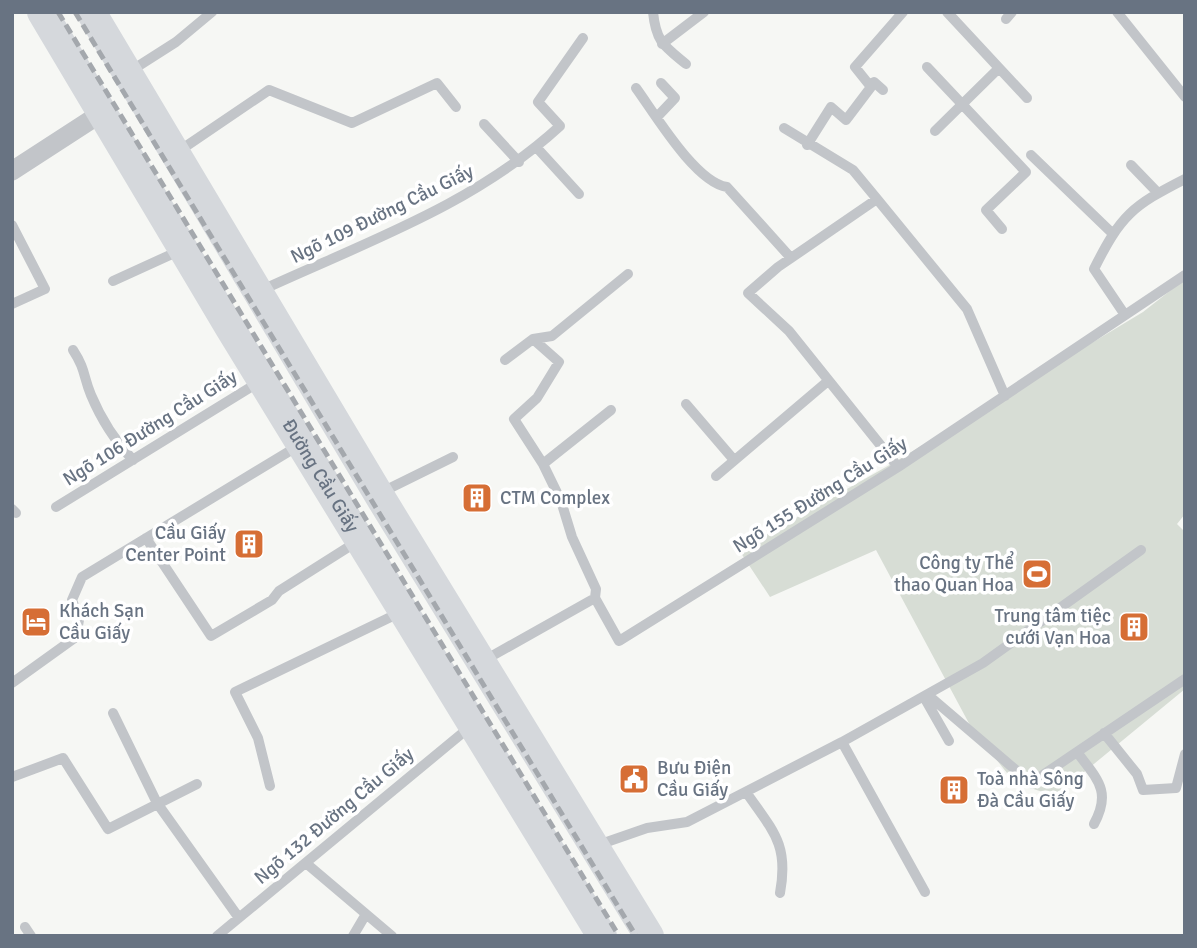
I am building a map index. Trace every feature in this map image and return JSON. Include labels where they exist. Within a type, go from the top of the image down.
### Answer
[{"type":"main road","name":"Đường Cầu Giấy","points":[[43,12],[263,380],[602,936]]},
{"type":"main road","name":"Đường Cầu Giấy","points":[[91,12],[649,936]]},
{"type":"main road","points":[[498,764],[533,742]]},
{"type":"street","points":[[12,171],[103,112]]},
{"type":"lane","points":[[128,72],[176,42],[212,12]]},
{"type":"lane","points":[[653,12],[655,34],[662,44],[687,64]]},
{"type":"lane","points":[[662,44],[704,12]]},
{"type":"lane","points":[[871,87],[855,67],[903,12]]},
{"type":"lane","points":[[947,12],[1027,98]]},
{"type":"lane","points":[[1117,12],[1185,97]]},
{"type":"lane","name":"Ngõ 109 Đường Cầu Giấy","points":[[258,292],[435,213],[519,162],[537,148],[560,127],[538,102],[583,38]]},
{"type":"lane","points":[[927,67],[1026,172],[986,210],[1002,229]]},
{"type":"lane","points":[[935,131],[998,69]]},
{"type":"lane","points":[[807,145],[831,107],[846,120],[874,82],[883,90]]},
{"type":"lane","points":[[175,153],[270,90],[352,123],[437,83],[456,107]]},
{"type":"lane","points":[[657,117],[675,98],[661,83]]},
{"type":"lane","points":[[636,88],[676,145],[716,185],[727,187],[791,258]]},
{"type":"lane","points":[[484,124],[519,162]]},
{"type":"lane","points":[[783,128],[807,145],[853,170],[967,309],[1005,396]]},
{"type":"lane","points":[[537,148],[579,194]]},
{"type":"lane","points":[[1031,155],[1112,233]]},
{"type":"lane","points":[[1131,164],[1158,193]]},
{"type":"lane","points":[[1125,315],[1094,269],[1112,233],[1141,201],[1185,179]]},
{"type":"lane","points":[[877,199],[791,258],[748,293],[789,331],[898,467]]},
{"type":"lane","points":[[12,225],[45,289],[12,304]]},
{"type":"lane","points":[[113,281],[185,249]]},
{"type":"lane","points":[[505,359],[533,339],[552,336],[628,274]]},
{"type":"lane","name":"Ngõ 155 Đường Cầu Giấy","points":[[595,598],[619,641],[898,467],[1185,275]]},
{"type":"lane","points":[[482,661],[595,598],[596,589],[543,464],[514,419],[537,398],[559,362],[533,339]]},
{"type":"lane","points":[[73,350],[85,369],[90,394],[116,442],[133,460]]},
{"type":"lane","name":"Ngõ 106 Đường Cầu Giấy","points":[[56,507],[263,380]]},
{"type":"lane","points":[[716,477],[828,380]]},
{"type":"lane","points":[[686,404],[734,460]]},
{"type":"lane","points":[[543,464],[611,410]]},
{"type":"lane","points":[[12,683],[76,638],[79,620],[72,600],[82,578],[302,444]]},
{"type":"lane","points":[[380,494],[453,457]]},
{"type":"lane","points":[[146,538],[211,636],[272,600],[279,590],[360,539]]},
{"type":"lane","points":[[597,846],[647,828],[687,822],[842,742],[983,663],[1141,550]]},
{"type":"lane","points":[[270,786],[258,738],[235,692],[405,611]]},
{"type":"lane","points":[[926,696],[1031,783],[1185,679]]},
{"type":"lane","points":[[926,696],[949,741]]},
{"type":"lane","points":[[113,713],[157,803],[239,918]]},
{"type":"lane","name":"Ngõ 132 Đường Cầu Giấy","points":[[218,936],[474,724]]},
{"type":"lane","points":[[1104,733],[1137,774],[1143,790],[1176,788],[1185,754]]},
{"type":"lane","points":[[842,742],[925,892]]},
{"type":"lane","points":[[1077,752],[1102,786],[1103,808],[1094,824]]},
{"type":"lane","points":[[12,777],[63,758],[108,829],[197,784]]},
{"type":"lane","points":[[746,792],[779,841],[786,869],[780,893]]},
{"type":"lane","points":[[307,864],[392,936]]},
{"type":"lane","points":[[353,936],[366,914]]},
{"type":"shaded area","name":"Công ty Thể thao Quan Hoa","points":[[1185,279],[1185,514],[1177,524],[1185,532],[1185,689],[1055,796],[1015,783],[972,729],[876,550],[770,597],[739,550],[893,463],[1143,312]]},
{"type":"railway","points":[[58,12],[619,936]]},
{"type":"railway","points":[[75,12],[636,936]]},
{"type":"place","name":"CTM Complex","points":[[477,498]]},
{"type":"place","name":"Cầu Giấy Center Point","points":[[249,544]]},
{"type":"place","name":"Công ty Thể thao Quan Hoa","points":[[1037,574]]},
{"type":"place","name":"Khách Sạn Cầu Giấy","points":[[36,622]]},
{"type":"place","name":"Trung tâm tiệc cưới Vạn Hoa","points":[[1134,627]]},
{"type":"place","name":"Bưu Điện Cầu Giấy","points":[[634,779]]},
{"type":"place","name":"Toà nhà Sông Đà Cầu Giấy","points":[[954,790]]}]
